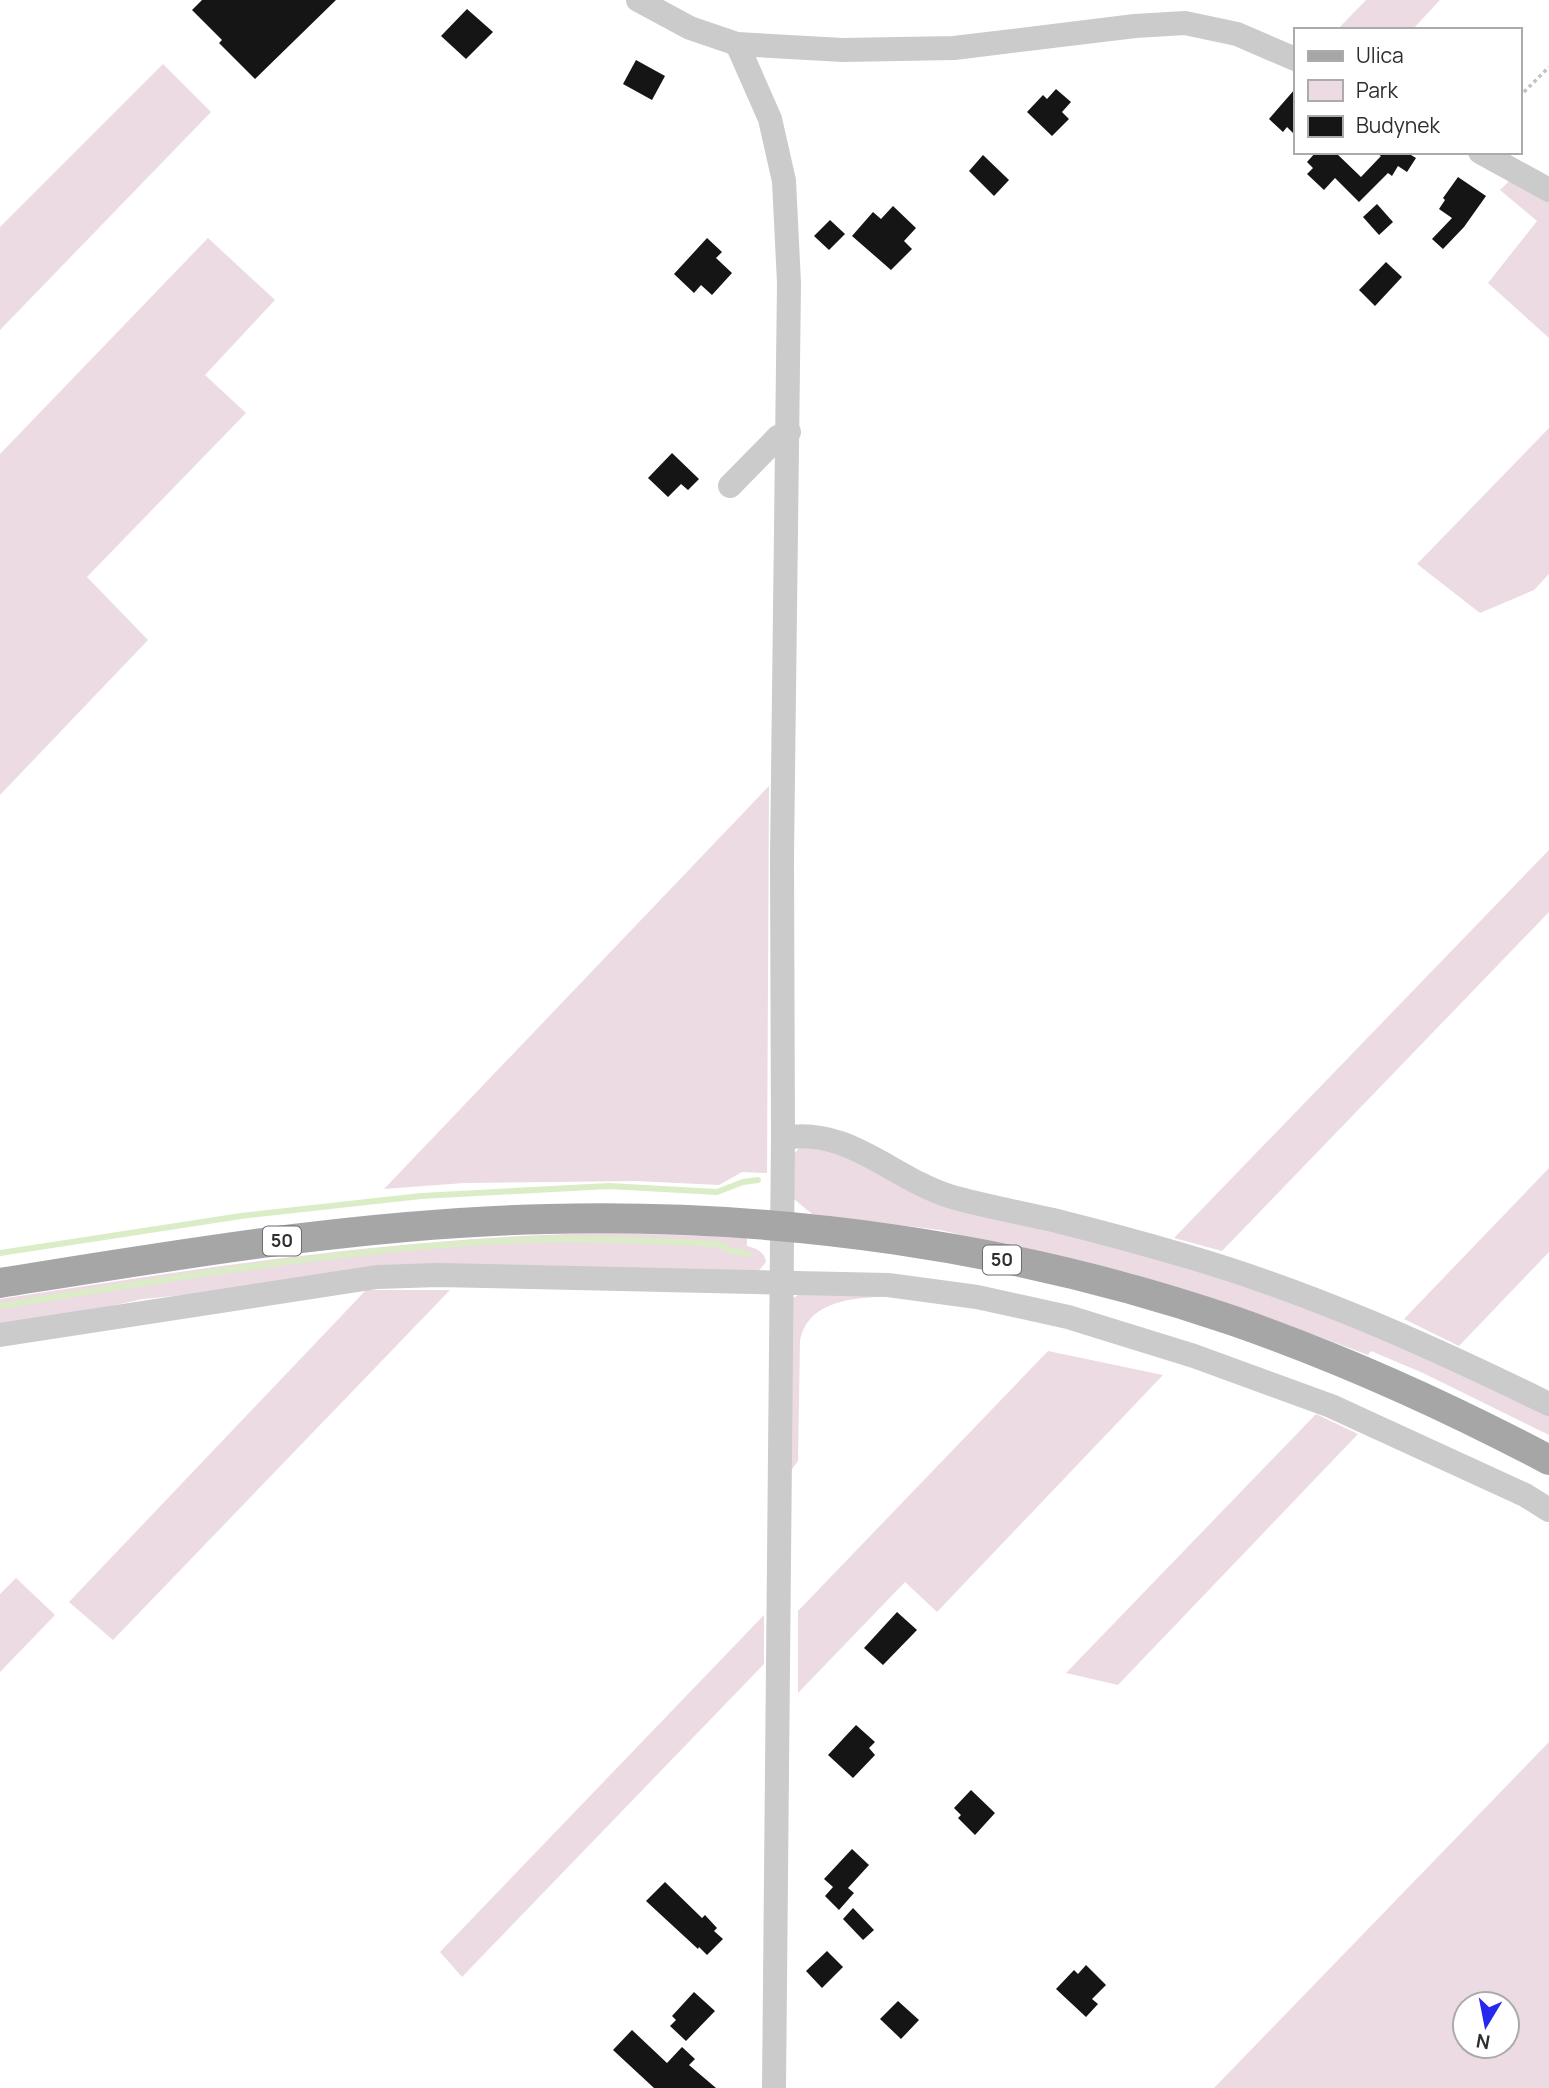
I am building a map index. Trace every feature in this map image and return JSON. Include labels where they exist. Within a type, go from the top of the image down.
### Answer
[{"type":"main road","name":"50","points":[[0,1283],[304,1238],[425,1226],[547,1219],[599,1218],[781,1226],[861,1235],[992,1257],[1127,1289],[1219,1317],[1338,1360],[1404,1388],[1549,1460]]},
{"type":"street","points":[[638,0],[690,28],[737,44],[843,50],[954,48],[1135,26],[1185,23],[1237,34],[1294,59]]},
{"type":"street","points":[[737,44],[770,119],[784,181],[789,283],[782,830],[783,1138],[774,2088]]},
{"type":"street","points":[[1484,154],[1549,190]]},
{"type":"street","points":[[730,486],[778,437],[789,432]]},
{"type":"street","points":[[783,1138],[798,1135],[842,1142],[942,1194],[1187,1256],[1340,1308],[1452,1356],[1549,1404]]},
{"type":"street","points":[[0,1335],[377,1276],[888,1285],[930,1289],[1068,1317],[1194,1356],[1331,1406],[1525,1495],[1549,1510]]},
{"type":"path","points":[[1521,95],[1549,67]]},
{"type":"green space","points":[[1366,0],[1440,0],[1414,28],[1339,28]]},
{"type":"green space","points":[[163,64],[211,112],[0,330],[0,227]]},
{"type":"green space","points":[[1510,180],[1549,201],[1549,338],[1488,283],[1537,221],[1500,190]]},
{"type":"green space","points":[[208,238],[275,300],[205,375],[246,413],[87,577],[148,640],[0,795],[0,454]]},
{"type":"green space","points":[[1549,428],[1549,574],[1534,590],[1480,613],[1417,564]]},
{"type":"green space","points":[[769,786],[767,1173],[742,1172],[719,1185],[636,1181],[464,1183],[384,1189]]},
{"type":"green space","points":[[1549,850],[1549,912],[1222,1251],[1174,1238]]},
{"type":"green space","points":[[814,1145],[1059,1227],[1337,1312],[1549,1414],[1549,1435],[1423,1373],[1371,1351],[1368,1355],[1253,1312],[1129,1273],[940,1230],[812,1214],[788,1194],[793,1155],[799,1148]]},
{"type":"green space","points":[[1549,1168],[1549,1252],[1459,1346],[1404,1319]]},
{"type":"green space","points":[[604,1233],[747,1237],[747,1246],[760,1251],[766,1262],[756,1274],[193,1294],[143,1299],[0,1330],[0,1299],[376,1247]]},
{"type":"green space","points":[[366,1290],[450,1290],[113,1640],[69,1602]]},
{"type":"green space","points":[[800,1294],[927,1297],[872,1297],[834,1304],[818,1312],[807,1324],[800,1341],[798,1461],[787,1476],[793,1298]]},
{"type":"green space","points":[[1048,1351],[1163,1375],[937,1612],[905,1582],[798,1693],[798,1611]]},
{"type":"green space","points":[[1316,1414],[1358,1434],[1118,1685],[1066,1673]]},
{"type":"green space","points":[[16,1578],[55,1615],[0,1672],[0,1594]]},
{"type":"green space","points":[[764,1615],[764,1664],[462,1977],[440,1952]]},
{"type":"green space","points":[[1549,1742],[1549,2088],[1214,2088]]},
{"type":"building","points":[[202,0],[336,0],[255,79],[219,43],[222,40],[192,10]]},
{"type":"building","points":[[467,9],[493,32],[466,59],[441,36]]},
{"type":"building","points":[[636,60],[665,76],[652,100],[623,84]]},
{"type":"building","points":[[1056,89],[1071,102],[1062,112],[1069,119],[1052,136],[1027,112],[1043,95],[1047,99]]},
{"type":"building","points":[[1294,90],[1294,134],[1287,127],[1283,132],[1269,119]]},
{"type":"building","points":[[1314,154],[1337,154],[1361,177],[1381,156],[1378,154],[1409,154],[1416,158],[1407,172],[1398,166],[1392,176],[1388,173],[1359,202],[1335,178],[1324,190],[1307,174],[1313,168],[1307,162]]},
{"type":"building","points":[[983,155],[1009,180],[994,196],[969,171]]},
{"type":"building","points":[[1458,177],[1486,196],[1464,227],[1443,249],[1432,239],[1452,218],[1439,209],[1445,200],[1443,198]]},
{"type":"building","points":[[1377,204],[1393,222],[1379,235],[1363,217]]},
{"type":"building","points":[[893,206],[916,228],[904,241],[912,249],[891,270],[852,236],[873,212],[881,219]]},
{"type":"building","points":[[830,220],[845,234],[829,250],[814,236]]},
{"type":"building","points":[[707,238],[722,252],[716,258],[732,273],[712,295],[701,285],[694,293],[674,274]]},
{"type":"building","points":[[1386,262],[1402,277],[1375,306],[1359,290]]},
{"type":"building","points":[[672,453],[699,479],[688,490],[681,484],[668,497],[648,478]]},
{"type":"building","points":[[897,1612],[917,1630],[883,1665],[864,1648]]},
{"type":"building","points":[[856,1725],[875,1742],[869,1748],[875,1755],[853,1778],[828,1755]]},
{"type":"building","points":[[971,1790],[995,1813],[975,1835],[958,1818],[961,1815],[954,1808]]},
{"type":"building","points":[[852,1849],[869,1865],[848,1888],[854,1893],[839,1910],[825,1896],[833,1887],[824,1879]]},
{"type":"building","points":[[665,1882],[702,1918],[705,1915],[717,1928],[714,1931],[723,1939],[707,1955],[646,1901]]},
{"type":"building","points":[[853,1908],[874,1930],[863,1940],[843,1919]]},
{"type":"building","points":[[827,1951],[843,1967],[822,1988],[806,1971]]},
{"type":"building","points":[[1086,1965],[1106,1985],[1092,1999],[1098,2004],[1086,2017],[1056,1989],[1074,1970],[1078,1974]]},
{"type":"building","points":[[694,1992],[715,2011],[686,2041],[670,2026],[676,2020],[672,2016]]},
{"type":"building","points":[[898,2001],[919,2020],[901,2039],[880,2019]]},
{"type":"building","points":[[632,2030],[667,2063],[682,2047],[695,2059],[689,2065],[716,2088],[654,2088],[613,2050]]},
{"type":"waterway","points":[[0,1253],[241,1216],[421,1196],[609,1186],[717,1192],[743,1182],[758,1180]]},
{"type":"waterway","points":[[0,1306],[326,1257],[456,1244],[547,1239],[621,1240],[719,1244],[731,1251],[748,1254]]}]
